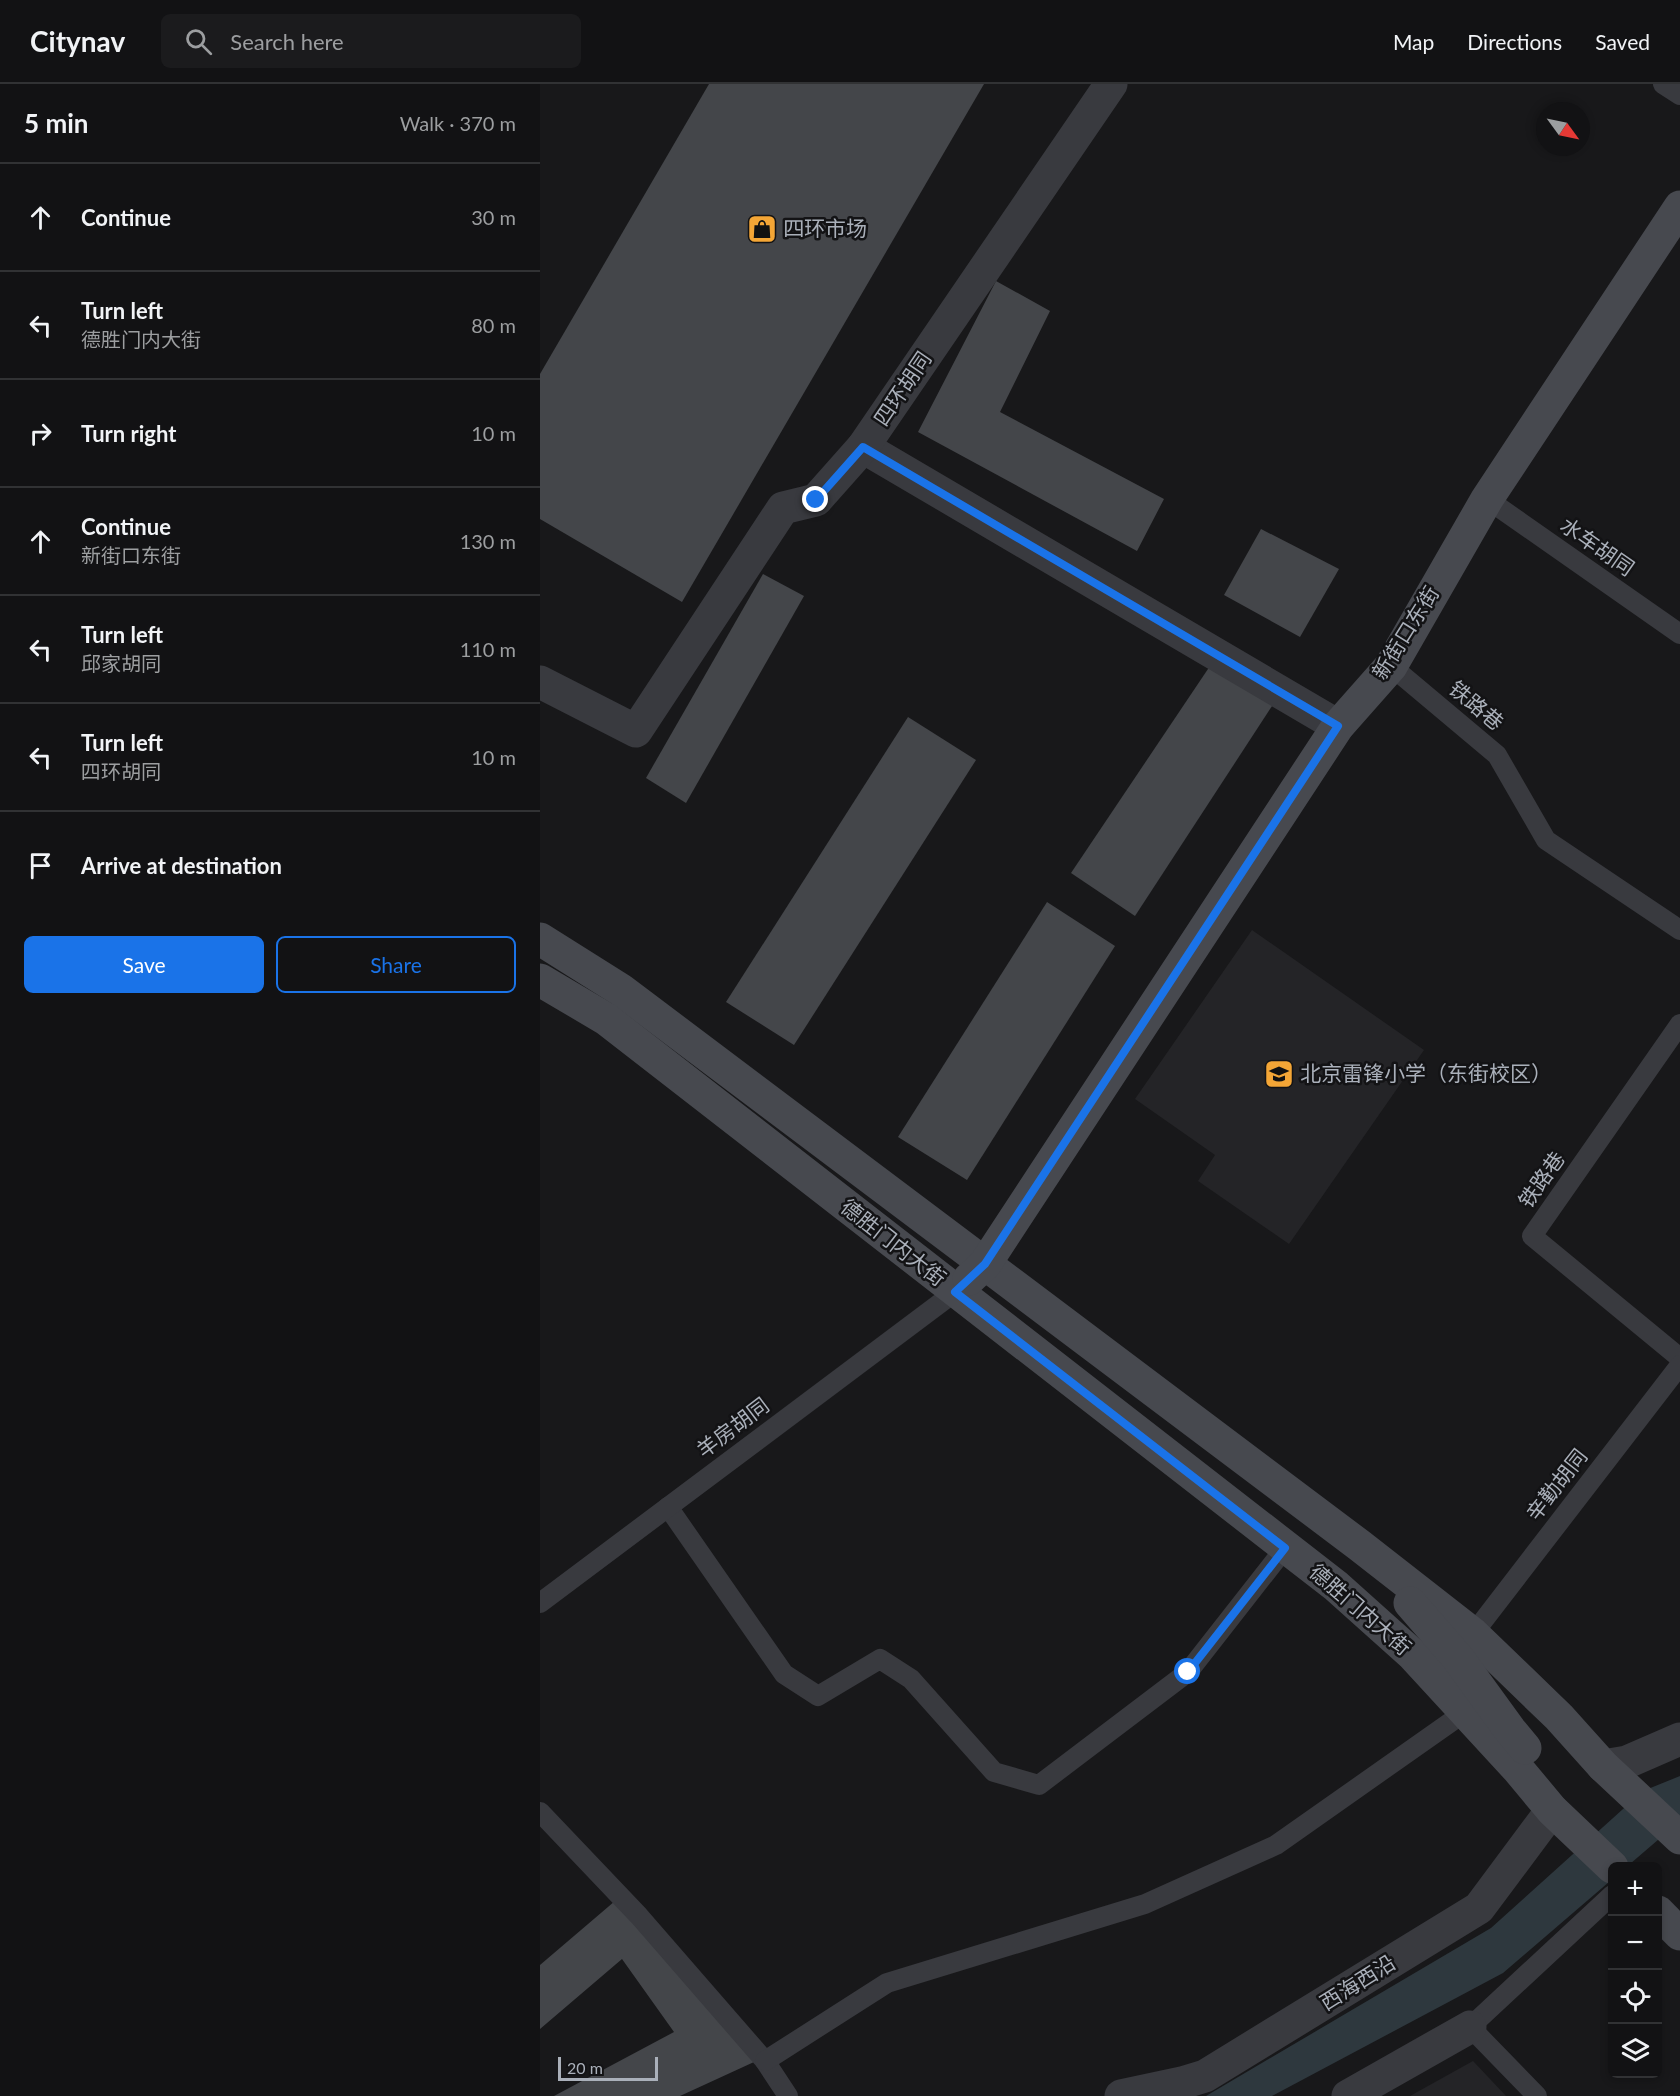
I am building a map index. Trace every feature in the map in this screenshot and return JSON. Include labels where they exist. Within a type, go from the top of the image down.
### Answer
[{"type":"main road","name":"新街口东街","points":[[955,1292],[985,1264],[1338,726],[1390,666],[1487,499],[1680,207]]},
{"type":"main road","name":"德胜门内大街","points":[[540,939],[621,990],[1359,1545],[1473,1634],[1558,1717],[1603,1766],[1679,1835]]},
{"type":"main road","name":"德胜门内大街","points":[[540,980],[606,1019],[1336,1586],[1413,1655],[1465,1712],[1558,1801]]},
{"type":"main road","name":"德胜门内大街","points":[[1359,1545],[1457,1657],[1558,1801]]},
{"type":"main road","points":[[1558,1801],[1629,1862]]},
{"type":"main road","points":[[1558,1801],[1608,1863]]},
{"type":"main road","points":[[1662,1894],[1680,1911]]},
{"type":"main road","points":[[1662,1916],[1680,1934]]},
{"type":"street","name":"四环胡同","points":[[540,682],[636,730],[783,508],[816,500],[863,447],[1111,84]]},
{"type":"street","points":[[863,447],[1338,726]]},
{"type":"street","points":[[1603,1766],[1627,1762],[1680,1739]]},
{"type":"street","name":"西海西沿","points":[[1121,2096],[1210,2086],[1479,1908],[1558,1801]]},
{"type":"street","points":[[1348,2096],[1470,2027]]},
{"type":"lane","points":[[1663,84],[1680,95]]},
{"type":"lane","name":"水车胡同","points":[[1487,499],[1680,634]]},
{"type":"lane","name":"铁路巷","points":[[1390,666],[1497,754],[1546,840],[1680,930]]},
{"type":"lane","name":"铁路巷","points":[[1680,1024],[1532,1236],[1680,1358]]},
{"type":"lane","name":"羊房胡同","points":[[540,1603],[955,1292]]},
{"type":"lane","name":"辛勤胡同","points":[[1473,1634],[1680,1365]]},
{"type":"lane","points":[[668,1507],[784,1674],[818,1696],[880,1659],[911,1679],[994,1772],[1039,1785],[1188,1672],[1285,1548]]},
{"type":"lane","points":[[765,2061],[887,1983],[1145,1904],[1275,1845],[1465,1712]]},
{"type":"lane","points":[[540,1812],[639,1916],[765,2061],[788,2096]]},
{"type":"lane","points":[[1537,2096],[1470,2027],[1608,1899]]},
{"type":"shaded area","name":"北京雷锋小学（东街校区）","points":[[1252,930],[1424,1050],[1289,1244],[1198,1181],[1215,1155],[1135,1099]]},
{"type":"shaded area","points":[[1680,1776],[1680,1821],[1632,1862],[1608,1862],[1608,1883],[1503,1973],[1272,2096],[1206,2096],[1491,1928],[1643,1791]]},
{"type":"shaded area","points":[[1473,2061],[1506,2096],[1410,2096]]},
{"type":"building","name":"四环市场","points":[[709,84],[984,84],[682,602],[540,519],[540,374]]},
{"type":"building","points":[[996,281],[1050,311],[1000,412],[1164,499],[1137,551],[918,432]]},
{"type":"building","points":[[1261,529],[1339,569],[1300,637],[1224,595]]},
{"type":"building","points":[[763,574],[804,596],[686,803],[646,778]]},
{"type":"building","points":[[1212,663],[1274,703],[1135,916],[1071,873]]},
{"type":"building","points":[[908,717],[976,760],[794,1045],[726,1002]]},
{"type":"building","points":[[1047,902],[1115,946],[967,1180],[898,1137]]},
{"type":"building","points":[[615,1901],[754,2062],[680,2096],[554,2096],[674,2032],[622,1959],[540,2029],[540,1965]]},
{"type":"place","name":"四环市场","points":[[762,229]]},
{"type":"place","name":"北京雷锋小学（东街校区）","points":[[1279,1074]]},
{"type":"route","points":[[816,500],[863,447],[1338,726],[985,1264],[955,1292],[1285,1548],[1188,1672]]}]
